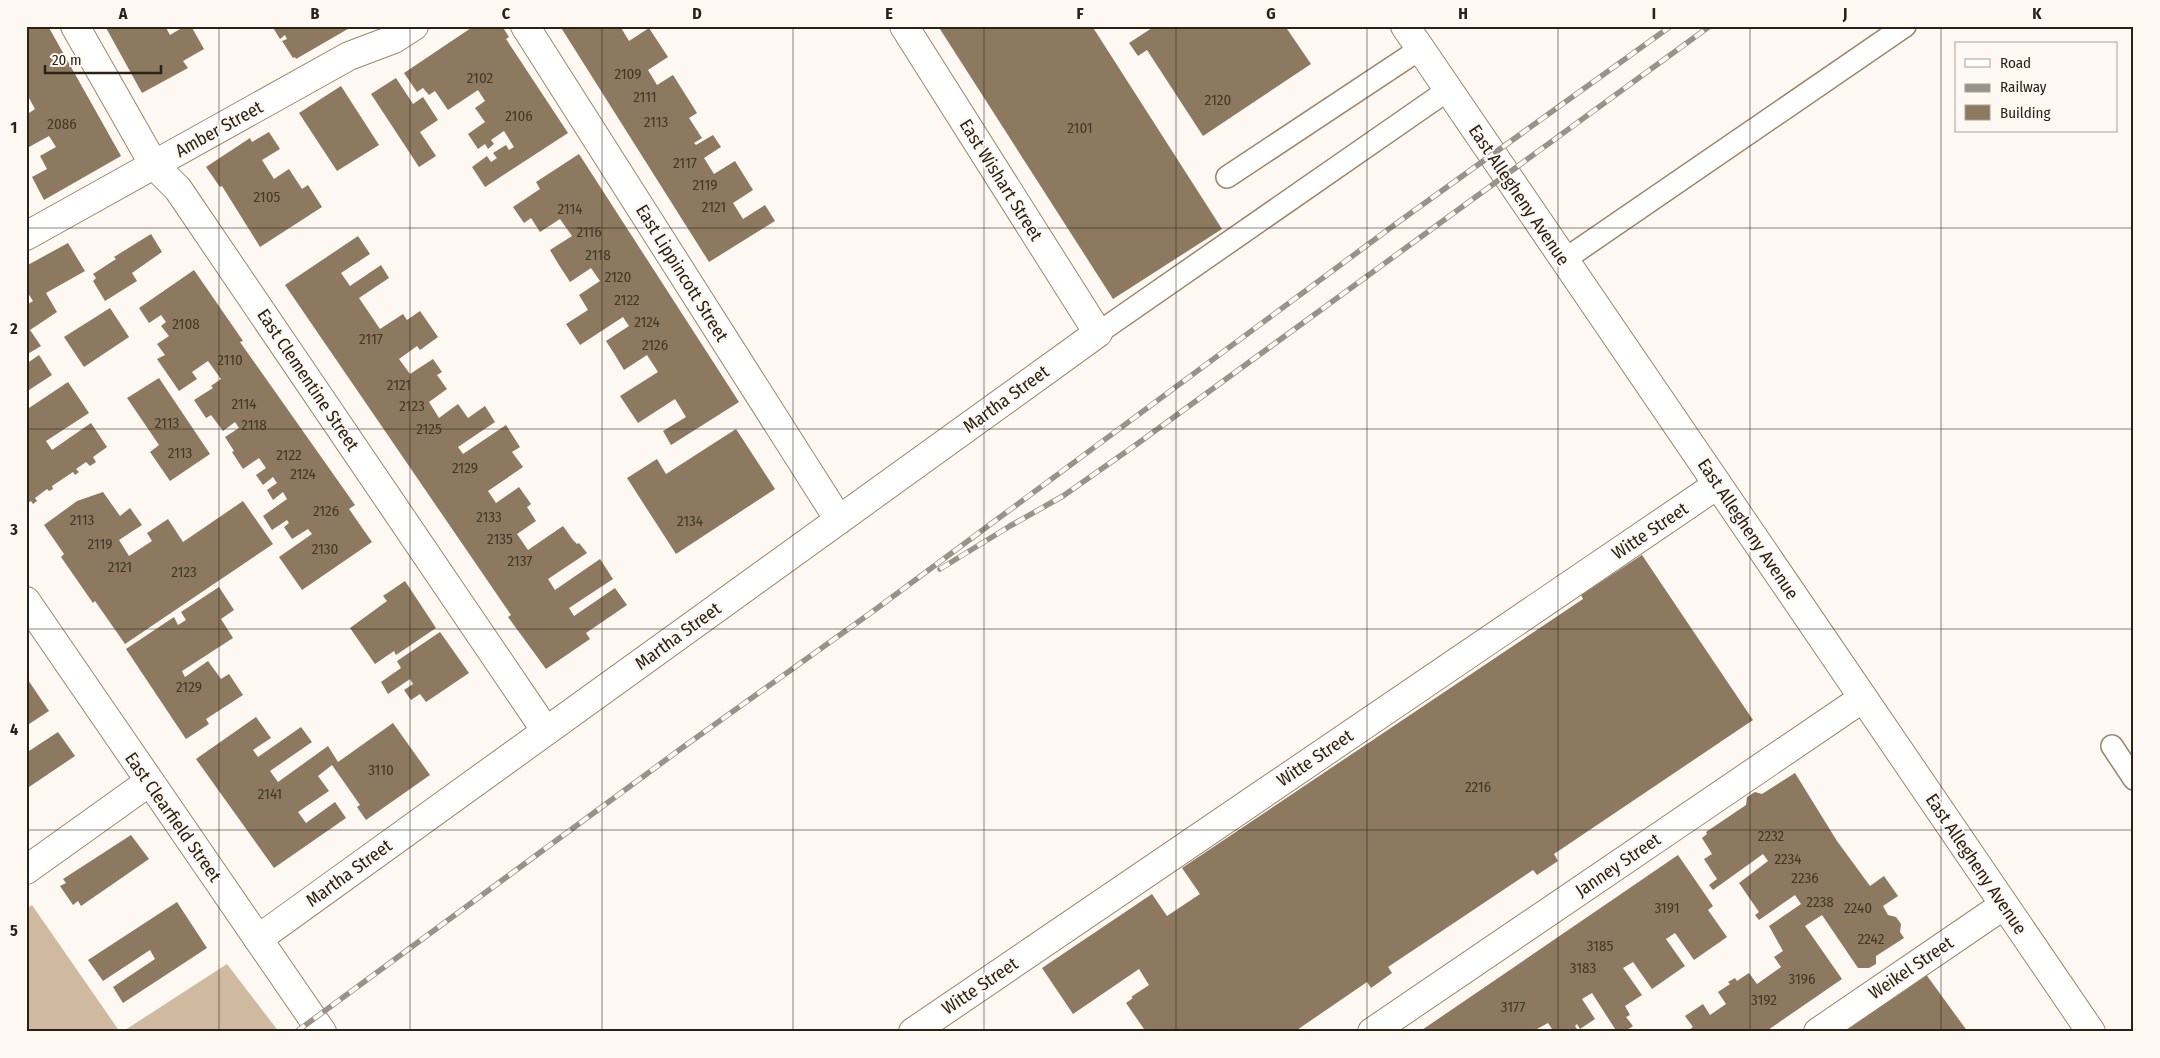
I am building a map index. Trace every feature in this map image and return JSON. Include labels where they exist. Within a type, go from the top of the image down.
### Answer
[{"type":"street","name":"East Clementine Street","points":[[75,26],[154,166],[178,189],[546,731]]},
{"type":"street","name":"East Lippincott Street","points":[[525,26],[838,520]]},
{"type":"street","name":"East Wishart Street","points":[[904,26],[1098,334]]},
{"type":"street","name":"East Allegheny Avenue","points":[[1405,26],[2090,1032]]},
{"type":"street","name":"Amber Street","points":[[26,236],[398,30]]},
{"type":"street","name":"Martha Street","points":[[258,939],[1098,334]]},
{"type":"street","name":"Witte Street","points":[[913,1032],[1718,485]]},
{"type":"street","name":"East Clearfield Street","points":[[26,601],[322,1032]]},
{"type":"street","name":"Janney Street","points":[[1372,1032],[1863,698]]},
{"type":"street","points":[[26,870],[149,782]]},
{"type":"street","name":"Weikel Street","points":[[1818,1032],[2004,905]]},
{"type":"lane","points":[[1564,260],[1904,26]]},
{"type":"lane","points":[[1227,177],[1420,49]]},
{"type":"lane","points":[[1098,334],[1448,90]]},
{"type":"lane","points":[[2112,746],[2134,779]]},
{"type":"shaded area","points":[[32,905],[120,1032],[26,1032],[26,909]]},
{"type":"shaded area","points":[[227,964],[279,1032],[122,1032]]},
{"type":"building","points":[[26,26],[48,26],[121,156],[44,200],[32,177],[47,169],[40,156],[56,147],[49,136],[29,147],[26,142],[26,115],[35,109],[29,98],[26,100]]},
{"type":"building","points":[[105,26],[165,26],[170,35],[185,26],[191,26],[204,49],[183,61],[188,68],[142,93]]},
{"type":"building","points":[[272,26],[353,26],[296,59],[295,57],[293,58],[282,41],[287,39],[285,35],[280,39]]},
{"type":"building","points":[[474,26],[502,26],[509,37],[506,39],[568,133],[485,187],[472,167],[487,156],[491,162],[497,158],[493,153],[506,145],[509,150],[514,147],[504,131],[491,140],[494,144],[488,149],[485,144],[478,149],[468,134],[485,122],[475,108],[485,101],[478,90],[448,110],[435,91],[429,95],[423,88],[417,92],[404,73]]},
{"type":"building","points":[[560,26],[620,26],[629,41],[649,28],[668,57],[648,70],[657,85],[673,75],[697,113],[689,118],[702,138],[694,143],[696,145],[713,135],[721,147],[704,158],[714,174],[735,161],[753,190],[733,203],[743,219],[765,205],[775,221],[709,262]]},
{"type":"building","points":[[938,26],[1092,26],[1222,229],[1113,299]]},
{"type":"building","points":[[1155,26],[1285,26],[1311,64],[1203,136],[1147,50],[1138,56],[1129,43]]},
{"type":"building","points":[[396,78],[413,104],[423,97],[438,120],[420,132],[436,156],[419,167],[371,94]]},
{"type":"building","points":[[341,86],[379,145],[337,171],[299,113]]},
{"type":"building","points":[[269,132],[280,149],[262,160],[274,179],[289,169],[302,189],[308,185],[322,207],[260,247],[222,186],[220,187],[206,167],[250,138],[252,142]]},
{"type":"building","points":[[579,154],[739,402],[671,445],[663,431],[686,417],[675,399],[638,423],[620,396],[658,372],[647,355],[624,370],[606,341],[629,326],[623,317],[580,345],[566,324],[588,310],[579,295],[600,281],[591,268],[570,282],[559,265],[550,250],[572,236],[560,219],[540,232],[531,218],[524,223],[513,207],[540,189],[536,182]]},
{"type":"building","points":[[151,234],[162,252],[132,273],[137,281],[105,301],[93,281],[96,278],[93,274],[116,259],[114,257]]},
{"type":"building","points":[[358,236],[370,254],[341,273],[350,286],[381,265],[389,278],[359,298],[380,329],[403,314],[407,320],[420,311],[438,337],[420,350],[417,346],[399,359],[410,374],[433,359],[442,372],[437,375],[447,389],[429,402],[439,418],[458,404],[468,418],[485,406],[495,422],[458,447],[463,454],[506,425],[520,447],[512,452],[523,467],[488,491],[496,503],[519,487],[531,504],[527,507],[536,521],[517,534],[528,550],[563,526],[573,540],[577,544],[579,543],[587,553],[548,579],[555,590],[600,559],[613,579],[569,608],[574,616],[615,588],[627,605],[586,633],[590,639],[546,669],[508,617],[511,615],[285,285]]},
{"type":"building","points":[[68,243],[85,271],[46,293],[57,312],[30,330],[41,346],[26,355],[26,301],[28,304],[33,301],[26,290],[26,266]]},
{"type":"building","points":[[194,270],[243,341],[240,342],[355,505],[349,509],[372,542],[302,590],[279,557],[312,534],[308,529],[292,539],[284,527],[289,523],[287,520],[272,530],[263,516],[287,499],[283,492],[273,500],[267,490],[277,483],[273,477],[263,485],[256,475],[266,468],[259,458],[243,469],[225,437],[239,428],[235,422],[223,431],[211,415],[206,418],[194,400],[213,388],[211,386],[221,379],[208,361],[192,372],[197,379],[179,391],[157,359],[165,355],[157,344],[169,336],[161,326],[166,322],[161,315],[149,323],[139,308]]},
{"type":"building","points":[[110,308],[129,337],[84,367],[64,337]]},
{"type":"building","points":[[39,355],[52,375],[26,392],[26,364]]},
{"type":"building","points":[[159,378],[210,454],[170,481],[150,452],[159,445],[127,398]]},
{"type":"building","points":[[68,382],[89,413],[46,441],[52,450],[91,423],[107,447],[93,457],[96,462],[90,466],[86,462],[76,469],[79,472],[75,475],[73,472],[52,486],[53,489],[49,491],[47,489],[35,498],[37,501],[33,504],[31,501],[26,504],[26,410]]},
{"type":"building","points":[[736,429],[775,489],[676,554],[627,478],[657,459],[666,474]]},
{"type":"building","points":[[103,492],[120,516],[130,508],[142,525],[119,540],[129,556],[152,541],[147,533],[168,519],[183,542],[243,501],[273,544],[125,644],[61,557],[64,554],[44,525],[77,501]]},
{"type":"building","points":[[1642,555],[1753,720],[1554,854],[1558,861],[1537,875],[1533,870],[1388,967],[1392,973],[1371,988],[1367,982],[1294,1032],[1146,1032],[1126,1003],[1133,998],[1131,997],[1149,985],[1139,969],[1073,1014],[1042,968],[1152,894],[1167,916],[1200,894],[1182,868],[1583,599],[1581,595]]},
{"type":"building","points":[[405,581],[436,628],[396,655],[394,651],[375,664],[350,628],[387,601],[383,596]]},
{"type":"building","points":[[219,587],[234,610],[221,619],[233,638],[182,671],[185,677],[208,661],[221,679],[229,674],[243,695],[206,719],[209,724],[186,739],[126,649],[174,617],[178,625],[186,620],[181,612]]},
{"type":"building","points":[[440,632],[469,673],[426,702],[420,694],[411,700],[404,690],[413,684],[410,679],[388,694],[381,682],[401,668],[397,661]]},
{"type":"building","points":[[26,677],[49,711],[26,726]]},
{"type":"building","points":[[256,717],[271,738],[253,750],[258,757],[301,727],[312,742],[270,771],[278,782],[328,746],[338,762],[393,723],[430,775],[366,820],[357,807],[360,805],[332,765],[318,776],[329,791],[298,812],[306,823],[335,802],[346,818],[274,868],[196,759]]},
{"type":"building","points":[[58,732],[75,756],[26,789],[26,753]]},
{"type":"building","points":[[1795,773],[1837,841],[1870,886],[1884,876],[1898,896],[1883,906],[1888,915],[1896,917],[1901,924],[1900,932],[1904,938],[1876,956],[1876,964],[1869,968],[1858,968],[1822,915],[1805,926],[1842,979],[1765,1032],[1686,1032],[1693,1027],[1685,1016],[1703,1004],[1710,1015],[1726,1004],[1718,992],[1730,984],[1728,982],[1735,978],[1737,981],[1749,973],[1757,984],[1781,967],[1774,957],[1783,951],[1769,926],[1801,904],[1795,895],[1759,920],[1755,915],[1759,912],[1739,883],[1768,861],[1763,854],[1713,890],[1709,885],[1717,879],[1704,859],[1712,854],[1702,838],[1707,834],[1706,832],[1746,805],[1747,797],[1755,792],[1762,794]]},
{"type":"building","points":[[131,835],[149,859],[81,906],[78,901],[73,905],[60,886],[66,883],[63,879]]},
{"type":"building","points":[[1678,855],[1713,906],[1708,910],[1727,937],[1694,960],[1675,933],[1666,939],[1685,966],[1652,989],[1633,962],[1623,968],[1642,995],[1625,1006],[1630,1015],[1626,1017],[1633,1026],[1624,1032],[1617,1032],[1592,993],[1582,999],[1595,1019],[1580,1029],[1577,1024],[1575,1026],[1579,1032],[1554,1032],[1548,1023],[1537,1029],[1539,1032],[1419,1032]]},
{"type":"building","points":[[177,902],[207,948],[123,1003],[113,987],[155,959],[150,950],[103,981],[88,960]]},
{"type":"building","points":[[1925,973],[1968,1032],[1846,1032],[1849,1029],[1847,1026]]},
{"type":"railway","points":[[296,1032],[686,745],[872,612],[1397,223],[1671,26]]},
{"type":"railway","points":[[940,569],[1063,496],[1137,444],[1710,26]]}]
